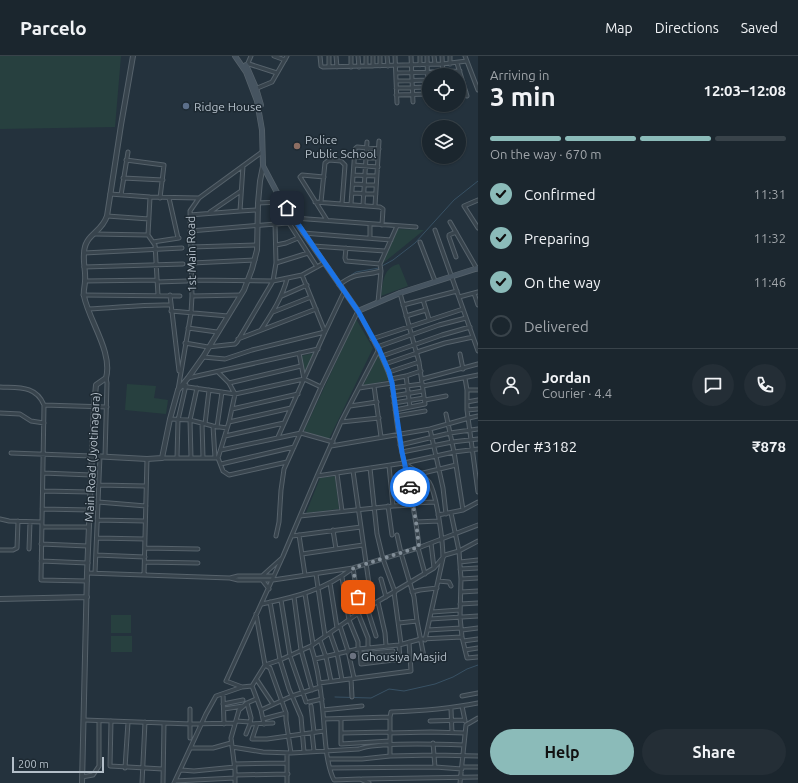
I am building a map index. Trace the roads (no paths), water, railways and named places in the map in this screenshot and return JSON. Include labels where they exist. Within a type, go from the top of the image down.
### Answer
[{"type":"main road","points":[[235,56],[246,72],[260,99],[265,128],[262,152],[263,166],[282,202],[358,311],[400,293],[478,269]]},
{"type":"main road","points":[[239,56],[249,70],[255,89]]},
{"type":"street","name":"Main Road (Jyotinagara)","points":[[82,783],[87,573],[94,406],[96,385],[106,378],[107,359],[83,295],[85,281],[84,253],[87,240],[104,224],[107,216],[133,56]]},
{"type":"street","points":[[251,56],[248,63],[249,64],[277,73]]},
{"type":"street","points":[[274,56],[285,60]]},
{"type":"street","points":[[255,89],[272,82],[287,56]]},
{"type":"street","points":[[320,56],[321,66],[329,67],[450,64],[467,61]]},
{"type":"street","points":[[329,56],[329,67]]},
{"type":"street","points":[[336,56],[337,67]]},
{"type":"street","points":[[351,56],[351,67]]},
{"type":"street","points":[[358,56],[358,67]]},
{"type":"street","points":[[366,56],[366,66]]},
{"type":"street","points":[[373,56],[373,66]]},
{"type":"street","points":[[380,56],[380,66]]},
{"type":"street","points":[[387,56],[388,66]]},
{"type":"street","points":[[395,56],[396,103]]},
{"type":"street","points":[[411,56],[412,102]]},
{"type":"street","points":[[420,56],[420,65]]},
{"type":"street","points":[[426,56],[427,68]]},
{"type":"street","points":[[434,56],[435,64]]},
{"type":"street","points":[[442,56],[442,68]]},
{"type":"street","points":[[450,56],[450,64]]},
{"type":"street","points":[[465,56],[478,90]]},
{"type":"street","points":[[457,63],[459,68]]},
{"type":"street","points":[[396,73],[422,72]]},
{"type":"street","points":[[396,81],[422,80]]},
{"type":"street","points":[[396,88],[422,87]]},
{"type":"street","points":[[396,95],[422,94]]},
{"type":"street","points":[[375,206],[380,141]]},
{"type":"street","points":[[363,205],[367,142]]},
{"type":"street","points":[[351,204],[356,148],[379,149]]},
{"type":"street","points":[[121,195],[128,152]]},
{"type":"street","name":"1st Main Road","points":[[178,390],[191,313],[192,263],[190,211],[199,198],[262,152]]},
{"type":"street","points":[[354,157],[378,158]]},
{"type":"street","points":[[126,160],[164,165],[160,198]]},
{"type":"street","points":[[321,202],[326,161],[342,161],[344,163],[342,204]]},
{"type":"street","points":[[354,165],[378,167]]},
{"type":"street","points":[[240,210],[242,166]]},
{"type":"street","points":[[162,458],[178,390],[183,386],[203,357],[208,346],[241,295],[248,281],[255,260],[257,245],[258,203],[263,166]]},
{"type":"street","points":[[324,177],[302,175],[300,176],[300,179],[327,220]]},
{"type":"street","points":[[353,175],[377,176]]},
{"type":"street","points":[[124,178],[162,180]]},
{"type":"street","points":[[353,184],[376,185]]},
{"type":"street","points":[[208,213],[241,190]]},
{"type":"street","points":[[352,193],[376,194]]},
{"type":"street","points":[[110,194],[160,198],[199,198]]},
{"type":"street","points":[[150,197],[148,235],[155,245],[158,295]]},
{"type":"street","points":[[153,242],[178,238],[169,198]]},
{"type":"street","points":[[478,200],[464,206],[478,228]]},
{"type":"street","points":[[258,203],[282,202]]},
{"type":"street","points":[[315,202],[380,207],[383,209],[382,225]]},
{"type":"street","points":[[276,203],[317,267]]},
{"type":"street","points":[[190,215],[240,210],[258,210]]},
{"type":"street","points":[[107,216],[149,219]]},
{"type":"street","points":[[294,218],[416,227]]},
{"type":"street","points":[[450,222],[478,269]]},
{"type":"street","points":[[190,231],[288,223]]},
{"type":"street","points":[[185,344],[208,346],[235,344],[273,280],[276,262],[275,224]]},
{"type":"street","points":[[370,224],[370,238]]},
{"type":"street","points":[[378,302],[380,267],[397,226]]},
{"type":"street","points":[[435,230],[478,351]]},
{"type":"street","points":[[456,232],[449,236],[456,257]]},
{"type":"street","points":[[304,233],[391,240]]},
{"type":"street","points":[[94,234],[148,235]]},
{"type":"street","points":[[276,245],[298,238]]},
{"type":"street","points":[[420,242],[435,282]]},
{"type":"street","points":[[191,247],[257,245]]},
{"type":"street","points":[[313,246],[386,251]]},
{"type":"street","points":[[84,253],[182,248]]},
{"type":"street","points":[[346,248],[346,261],[380,267]]},
{"type":"street","points":[[276,262],[308,253]]},
{"type":"street","points":[[192,263],[255,260]]},
{"type":"street","points":[[192,280],[248,281],[287,279],[302,275],[324,263]]},
{"type":"street","points":[[84,267],[183,264]]},
{"type":"street","points":[[339,285],[355,275],[380,267]]},
{"type":"street","points":[[302,275],[325,332]]},
{"type":"street","points":[[261,330],[282,296],[287,279]]},
{"type":"street","points":[[85,281],[187,281]]},
{"type":"street","points":[[282,296],[307,285]]},
{"type":"street","points":[[278,438],[344,291]]},
{"type":"street","points":[[403,305],[457,291]]},
{"type":"street","points":[[395,410],[425,405],[417,352],[400,293]]},
{"type":"street","points":[[459,297],[476,293],[478,305]]},
{"type":"street","points":[[83,295],[180,296]]},
{"type":"street","points":[[170,295],[180,376]]},
{"type":"street","points":[[192,296],[241,295]]},
{"type":"street","points":[[273,312],[311,297]]},
{"type":"street","points":[[423,300],[429,319]]},
{"type":"street","points":[[88,310],[149,304],[171,305]]},
{"type":"street","points":[[238,339],[316,309]]},
{"type":"street","points":[[372,339],[429,319],[464,309]]},
{"type":"street","points":[[406,316],[426,310]]},
{"type":"street","points":[[171,311],[228,316]]},
{"type":"street","points":[[358,311],[389,372],[400,445],[413,504],[419,548],[425,574]]},
{"type":"street","points":[[276,536],[279,522],[280,490],[284,469],[321,387],[358,311]]},
{"type":"street","points":[[242,687],[226,680],[273,580],[341,422],[378,348],[439,325],[466,318]]},
{"type":"street","points":[[382,356],[414,344],[470,327]]},
{"type":"street","points":[[188,328],[217,332]]},
{"type":"street","points":[[203,357],[225,359],[252,350],[325,332]]},
{"type":"street","points":[[385,364],[445,343],[473,337]]},
{"type":"street","points":[[188,378],[318,349]]},
{"type":"street","points":[[299,353],[304,379]]},
{"type":"street","points":[[460,354],[463,369]]},
{"type":"street","points":[[389,372],[419,362]]},
{"type":"street","points":[[422,379],[478,364]]},
{"type":"street","points":[[229,383],[301,366]]},
{"type":"street","points":[[359,388],[374,386],[421,371]]},
{"type":"street","points":[[217,458],[228,428],[235,394],[229,383],[218,372]]},
{"type":"street","points":[[392,388],[422,385],[478,375]]},
{"type":"street","points":[[406,376],[410,407]]},
{"type":"street","points":[[105,456],[108,383],[106,378]]},
{"type":"street","points":[[465,378],[467,390],[467,410],[477,474],[478,492]]},
{"type":"street","points":[[183,386],[235,394],[304,379],[321,387]]},
{"type":"street","points":[[0,386],[30,390],[38,394],[44,405],[41,580],[87,581]]},
{"type":"street","points":[[177,458],[178,420],[183,386]]},
{"type":"street","points":[[374,386],[381,437]]},
{"type":"street","points":[[191,458],[190,420],[197,388]]},
{"type":"street","points":[[203,458],[204,424],[209,390]]},
{"type":"street","points":[[467,390],[478,390]]},
{"type":"street","points":[[393,396],[423,391]]},
{"type":"street","points":[[222,392],[215,426],[217,458],[223,471],[229,475],[287,462]]},
{"type":"street","points":[[232,409],[298,394]]},
{"type":"street","points":[[394,403],[446,396]]},
{"type":"street","points":[[467,402],[478,400]]},
{"type":"street","points":[[350,406],[376,402]]},
{"type":"street","points":[[44,405],[94,406],[107,408]]},
{"type":"street","points":[[229,422],[291,408]]},
{"type":"street","points":[[467,410],[478,409]]},
{"type":"street","points":[[396,416],[425,411]]},
{"type":"street","points":[[0,413],[20,414],[31,421],[44,423]]},
{"type":"street","points":[[446,414],[454,452],[463,510]]},
{"type":"street","points":[[331,446],[430,429],[478,416]]},
{"type":"street","points":[[341,422],[378,418]]},
{"type":"street","points":[[170,419],[190,420],[228,428]]},
{"type":"street","points":[[225,436],[284,423]]},
{"type":"street","points":[[430,429],[443,488],[446,514]]},
{"type":"street","points":[[400,445],[450,432],[478,429]]},
{"type":"street","points":[[221,450],[301,432],[333,442]]},
{"type":"street","points":[[402,452],[452,442],[478,439]]},
{"type":"street","points":[[221,464],[294,447]]},
{"type":"street","points":[[317,476],[389,466],[454,452],[478,449]]},
{"type":"street","points":[[11,453],[146,459],[217,458]]},
{"type":"street","points":[[95,573],[100,456]]},
{"type":"street","points":[[144,575],[146,459]]},
{"type":"street","points":[[404,463],[429,482],[438,515],[442,539],[443,558],[428,630],[423,640]]},
{"type":"street","points":[[420,474],[439,468],[456,465]]},
{"type":"street","points":[[389,466],[393,506]]},
{"type":"street","points":[[370,468],[377,534],[383,559],[395,592],[399,623],[400,660]]},
{"type":"street","points":[[353,471],[372,605]]},
{"type":"street","points":[[43,473],[91,475]]},
{"type":"street","points":[[337,474],[342,511]]},
{"type":"street","points":[[99,485],[146,486]]},
{"type":"street","points":[[43,491],[90,492]]},
{"type":"street","points":[[98,502],[146,506]]},
{"type":"street","points":[[300,516],[435,502]]},
{"type":"street","points":[[438,515],[463,510],[478,502]]},
{"type":"street","points":[[388,506],[392,535]]},
{"type":"street","points":[[42,509],[90,510]]},
{"type":"street","points":[[451,513],[460,562],[460,617],[462,637],[467,659],[478,657]]},
{"type":"street","points":[[0,519],[9,521],[42,522]]},
{"type":"street","points":[[97,520],[145,521]]},
{"type":"street","points":[[416,522],[439,520]]},
{"type":"street","points":[[0,550],[13,550],[17,548],[18,521]]},
{"type":"street","points":[[29,549],[30,522]]},
{"type":"street","points":[[42,526],[89,527]]},
{"type":"street","points":[[87,573],[230,578],[238,580],[273,580],[353,568],[419,548],[478,526]]},
{"type":"street","points":[[292,536],[361,527]]},
{"type":"street","points":[[333,530],[336,549]]},
{"type":"street","points":[[299,535],[305,575]]},
{"type":"street","points":[[397,535],[410,583],[417,621],[423,640],[424,657]]},
{"type":"street","points":[[97,538],[145,539]]},
{"type":"street","points":[[252,686],[265,665],[290,656],[312,645],[359,613],[434,568],[445,555],[459,551],[478,541]]},
{"type":"street","points":[[431,543],[434,568]]},
{"type":"street","points":[[41,544],[88,546]]},
{"type":"street","points":[[302,554],[363,545]]},
{"type":"street","points":[[145,548],[198,549]]},
{"type":"street","points":[[96,556],[145,557]]},
{"type":"street","points":[[262,576],[283,556]]},
{"type":"street","points":[[460,562],[478,560]]},
{"type":"street","points":[[41,561],[88,563]]},
{"type":"street","points":[[145,562],[198,563]]},
{"type":"street","points":[[262,604],[305,594],[342,577],[353,568]]},
{"type":"street","points":[[353,568],[359,613],[368,638],[368,647]]},
{"type":"street","points":[[460,569],[478,568]]},
{"type":"street","points":[[316,574],[325,636]]},
{"type":"street","points":[[230,578],[238,576],[274,576]]},
{"type":"street","points":[[342,577],[349,620],[358,642],[361,664],[410,658]]},
{"type":"street","points":[[461,578],[478,578]]},
{"type":"street","points":[[382,579],[386,597]]},
{"type":"street","points":[[262,580],[269,588]]},
{"type":"street","points":[[438,581],[450,582],[451,586]]},
{"type":"street","points":[[330,583],[339,627],[348,651],[352,679],[352,696]]},
{"type":"street","points":[[412,592],[437,588]]},
{"type":"street","points":[[461,592],[478,591]]},
{"type":"street","points":[[305,594],[312,645],[322,699],[328,759],[335,781],[360,779],[478,777]]},
{"type":"street","points":[[294,597],[301,650],[312,690]]},
{"type":"street","points":[[0,599],[87,598]]},
{"type":"street","points":[[281,600],[290,656],[302,693],[307,702],[322,699]]},
{"type":"street","points":[[270,602],[280,660],[301,717],[304,752]]},
{"type":"street","points":[[378,602],[386,633],[386,646]]},
{"type":"street","points":[[460,604],[478,603]]},
{"type":"street","points":[[367,608],[376,636]]},
{"type":"street","points":[[432,612],[460,610]]},
{"type":"street","points":[[256,614],[265,665],[270,668],[287,718],[286,720],[289,736],[289,753],[287,763],[288,783]]},
{"type":"street","points":[[430,619],[478,616]]},
{"type":"street","points":[[399,623],[417,621]]},
{"type":"street","points":[[428,630],[478,628]]},
{"type":"street","points":[[330,633],[338,653],[342,680]]},
{"type":"street","points":[[315,660],[338,653],[368,647],[400,645],[423,640],[462,637]]},
{"type":"street","points":[[463,641],[478,639]]},
{"type":"street","points":[[320,640],[326,656],[331,681]]},
{"type":"street","points":[[261,710],[282,700],[312,690],[331,681],[411,671],[409,642]]},
{"type":"street","points":[[465,650],[478,648]]},
{"type":"street","points":[[360,654],[392,651]]},
{"type":"street","points":[[256,680],[273,704]]},
{"type":"street","points":[[175,782],[201,724],[216,696],[242,687],[252,686]]},
{"type":"street","points":[[252,686],[261,710],[264,724]]},
{"type":"street","points":[[223,694],[224,724]]},
{"type":"street","points":[[462,696],[478,694]]},
{"type":"street","points":[[235,783],[235,766],[231,738],[239,710],[247,703],[256,699]]},
{"type":"street","points":[[223,704],[243,700]]},
{"type":"street","points":[[246,734],[251,718],[247,703]]},
{"type":"street","points":[[390,756],[389,733],[391,712],[451,709],[478,703]]},
{"type":"street","points":[[224,709],[243,706]]},
{"type":"street","points":[[311,706],[314,752]]},
{"type":"street","points":[[323,710],[362,706]]},
{"type":"street","points":[[460,783],[466,734],[466,725],[462,706]]},
{"type":"street","points":[[190,709],[190,738]]},
{"type":"street","points":[[451,709],[452,733]]},
{"type":"street","points":[[263,719],[286,713]]},
{"type":"street","points":[[324,719],[390,717]]},
{"type":"street","points":[[341,718],[341,744],[433,743],[464,745]]},
{"type":"street","points":[[466,725],[478,718]]},
{"type":"street","points":[[84,720],[191,724],[224,724],[236,722],[257,724],[273,723]]},
{"type":"street","points":[[430,721],[465,720]]},
{"type":"street","points":[[82,777],[94,775],[99,766],[99,721]]},
{"type":"street","points":[[111,721],[110,765],[113,767],[125,768],[163,769]]},
{"type":"street","points":[[125,768],[128,722]]},
{"type":"street","points":[[142,783],[145,722]]},
{"type":"street","points":[[163,783],[164,723]]},
{"type":"street","points":[[257,724],[252,739],[267,740],[324,731]]},
{"type":"street","points":[[342,733],[431,732],[466,734]]},
{"type":"street","points":[[191,748],[213,748],[232,745],[263,752],[289,753],[359,749],[390,743]]},
{"type":"street","points":[[433,743],[435,767]]},
{"type":"street","points":[[328,759],[362,759],[390,756],[434,755],[478,756]]},
{"type":"street","points":[[181,770],[194,771],[235,766],[287,763]]},
{"type":"street","points":[[330,768],[478,767]]},
{"type":"street","points":[[175,782],[235,776],[288,774]]},
{"type":"street","points":[[435,783],[436,778]]},
{"type":"street","points":[[447,783],[448,778]]},
{"type":"street","points":[[360,779],[369,783]]},
{"type":"waterway","points":[[382,266],[393,260],[415,243],[454,200],[478,181]]},
{"type":"waterway","points":[[348,277],[356,272],[379,268]]},
{"type":"waterway","points":[[335,697],[371,698],[389,689],[404,691],[435,684],[478,665]]},
{"type":"place","name":"Ridge House","points":[[186,106]]},
{"type":"place","name":"Police Public School","points":[[297,146]]},
{"type":"place","name":"Ghousiya Masjid","points":[[353,656]]}]
